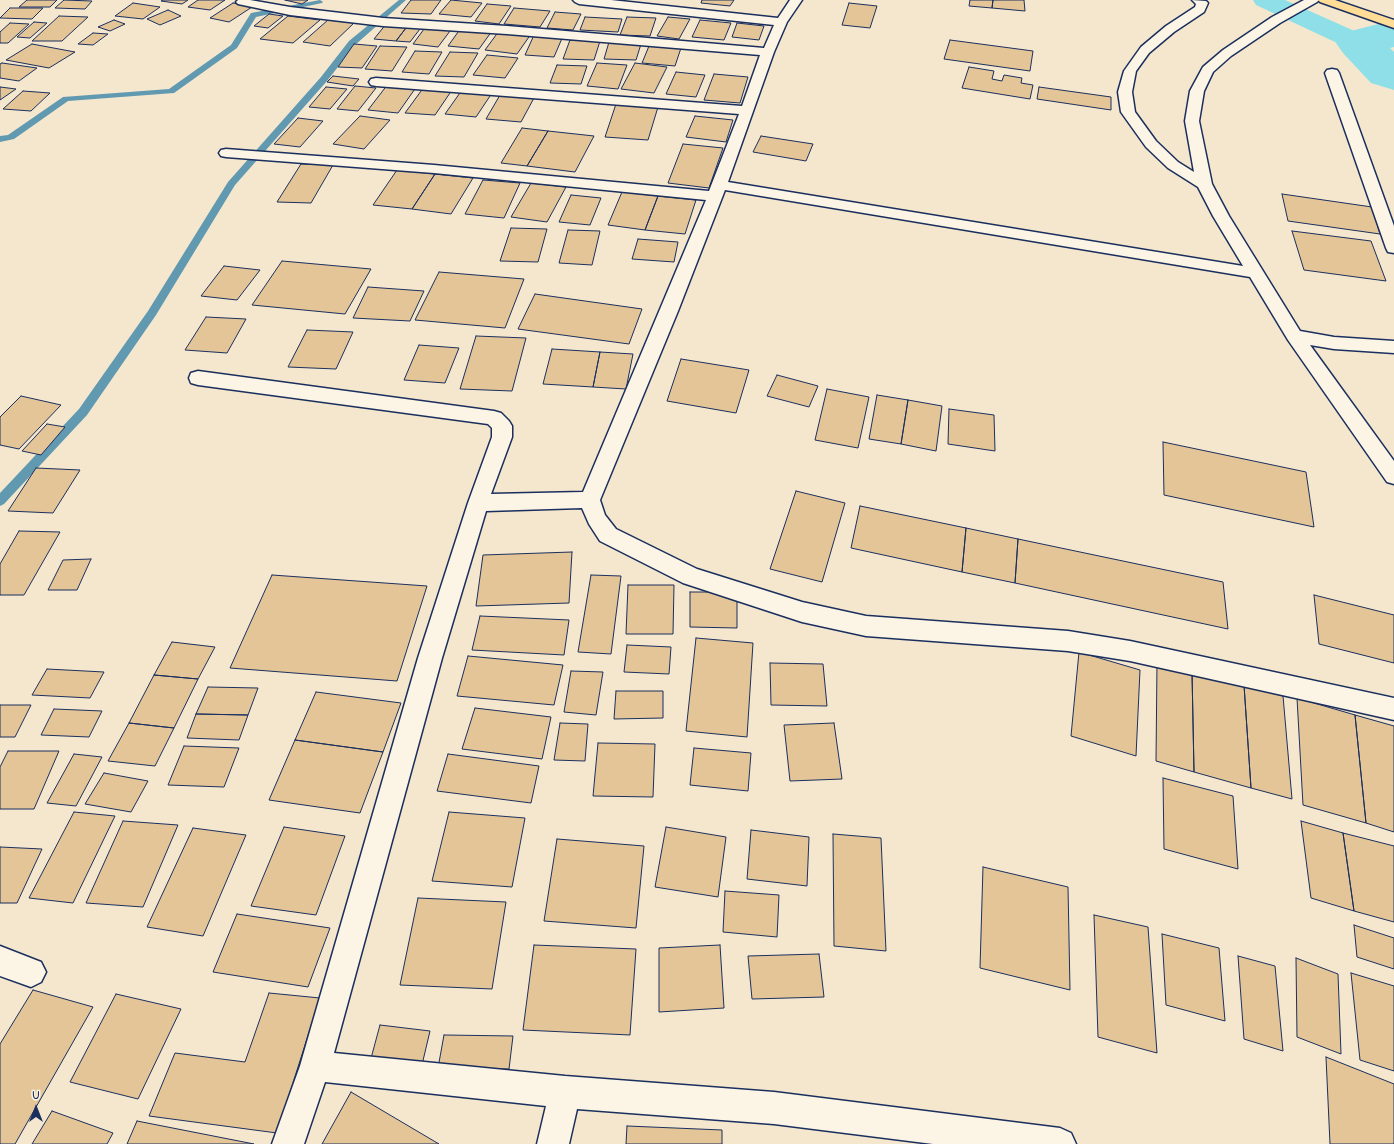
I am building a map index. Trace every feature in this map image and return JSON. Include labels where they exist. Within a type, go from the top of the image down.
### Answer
[{"type":"highway","points":[[1324,0],[1394,24]]},
{"type":"street","points":[[579,0],[781,22]]},
{"type":"street","points":[[796,0],[781,22],[768,52],[747,111],[670,311],[590,500],[596,518],[608,535],[691,576],[802,612],[866,626],[1068,641],[1130,651],[1394,708]]},
{"type":"street","points":[[1198,0],[1202,3],[1200,9],[1170,29],[1145,50],[1130,71],[1125,92],[1128,112],[1151,144],[1173,165],[1204,184]]},
{"type":"street","points":[[1313,0],[1276,20],[1227,53],[1208,70],[1197,91],[1192,121],[1204,184],[1221,216],[1294,336],[1394,476]]},
{"type":"street","points":[[242,2],[290,11],[355,20],[500,29],[667,45],[768,52]]},
{"type":"street","points":[[1332,73],[1394,247]]},
{"type":"street","points":[[376,82],[747,111]]},
{"type":"street","points":[[226,153],[249,154],[286,159],[717,190],[1256,273]]},
{"type":"street","points":[[1294,336],[1334,343],[1394,346]]},
{"type":"street","points":[[198,378],[494,418],[502,426],[502,437],[478,503],[430,658],[315,1066],[288,1144]]},
{"type":"street","points":[[478,503],[590,500]]},
{"type":"street","points":[[0,961],[32,972]]},
{"type":"street","points":[[315,1066],[564,1092],[774,1108],[1009,1141],[1060,1144]]},
{"type":"street","points":[[553,1144],[564,1092]]},
{"type":"building","points":[[27,0],[57,0],[50,7],[19,7]]},
{"type":"building","points":[[64,0],[92,1],[85,9],[55,8]]},
{"type":"building","points":[[188,0],[182,4],[161,1]]},
{"type":"building","points":[[198,0],[225,0],[210,10],[188,7]]},
{"type":"building","points":[[285,0],[308,0],[302,4]]},
{"type":"building","points":[[411,0],[441,0],[431,14],[401,13]]},
{"type":"building","points":[[451,0],[482,3],[471,17],[439,14]]},
{"type":"building","points":[[702,0],[734,0],[730,6],[701,3]]},
{"type":"building","points":[[970,0],[993,0],[992,8],[969,6]]},
{"type":"building","points":[[993,0],[1024,0],[1025,11],[992,8]]},
{"type":"building","points":[[133,3],[160,7],[143,19],[115,16]]},
{"type":"building","points":[[233,3],[252,7],[229,22],[210,18]]},
{"type":"building","points":[[849,3],[877,6],[870,28],[842,25]]},
{"type":"building","points":[[487,4],[511,6],[499,24],[475,21]]},
{"type":"building","points":[[10,8],[43,8],[32,19],[0,18]]},
{"type":"building","points":[[514,8],[550,11],[540,27],[504,24]]},
{"type":"building","points":[[168,10],[181,16],[160,25],[147,19]]},
{"type":"building","points":[[555,12],[581,14],[573,30],[547,28]]},
{"type":"building","points":[[269,14],[283,16],[268,28],[254,26]]},
{"type":"building","points":[[59,16],[88,17],[62,41],[32,41]]},
{"type":"building","points":[[288,16],[320,20],[293,43],[260,39]]},
{"type":"building","points":[[585,17],[622,19],[618,32],[580,30]]},
{"type":"building","points":[[627,17],[656,18],[650,36],[620,35]]},
{"type":"building","points":[[668,17],[690,19],[679,39],[657,36]]},
{"type":"building","points":[[114,20],[125,24],[110,31],[98,27]]},
{"type":"building","points":[[328,20],[354,23],[330,46],[303,42]]},
{"type":"building","points":[[700,20],[731,23],[724,40],[692,37]]},
{"type":"building","points":[[34,22],[47,23],[30,38],[17,37]]},
{"type":"building","points":[[10,23],[29,24],[8,43],[0,43],[0,32]]},
{"type":"building","points":[[387,23],[409,24],[396,41],[374,39]]},
{"type":"building","points":[[737,23],[764,26],[759,40],[732,37]]},
{"type":"building","points":[[409,24],[423,25],[410,42],[396,41]]},
{"type":"building","points":[[427,25],[453,27],[438,47],[413,44]]},
{"type":"building","points":[[461,28],[492,31],[479,49],[448,46]]},
{"type":"building","points":[[499,31],[531,34],[517,54],[485,50]]},
{"type":"building","points":[[93,33],[108,34],[93,45],[78,44]]},
{"type":"building","points":[[534,35],[563,36],[554,57],[525,55]]},
{"type":"building","points":[[570,40],[600,41],[594,60],[563,59]]},
{"type":"building","points":[[950,40],[1033,51],[1030,71],[944,59]]},
{"type":"building","points":[[609,42],[641,44],[636,60],[604,59]]},
{"type":"building","points":[[32,44],[75,52],[49,68],[6,60]]},
{"type":"building","points":[[354,44],[377,46],[362,68],[338,67]]},
{"type":"building","points":[[380,46],[407,47],[392,71],[365,69]]},
{"type":"building","points":[[649,46],[681,48],[675,66],[642,63]]},
{"type":"building","points":[[415,51],[442,52],[429,74],[402,72]]},
{"type":"building","points":[[450,52],[478,53],[464,77],[435,76]]},
{"type":"building","points":[[487,55],[518,58],[505,78],[473,75]]},
{"type":"building","points":[[2,63],[37,68],[19,81],[0,78],[0,64]]},
{"type":"building","points":[[597,63],[627,65],[618,89],[587,86]]},
{"type":"building","points":[[635,63],[667,67],[654,93],[621,89]]},
{"type":"building","points":[[557,65],[587,66],[581,84],[550,83]]},
{"type":"building","points":[[969,67],[994,71],[992,79],[1002,81],[1004,75],[1022,78],[1021,83],[1033,85],[1030,99],[962,88]]},
{"type":"building","points":[[676,72],[705,75],[696,97],[666,94]]},
{"type":"building","points":[[714,74],[748,77],[740,103],[704,100]]},
{"type":"building","points":[[333,76],[359,79],[353,86],[327,82]]},
{"type":"building","points":[[388,84],[417,86],[398,113],[368,110]]},
{"type":"building","points":[[355,86],[376,88],[358,111],[337,109]]},
{"type":"building","points":[[0,87],[16,89],[0,100]]},
{"type":"building","points":[[326,87],[347,89],[330,109],[309,107]]},
{"type":"building","points":[[424,87],[452,90],[435,115],[405,113]]},
{"type":"building","points":[[1039,87],[1111,97],[1111,110],[1037,99]]},
{"type":"building","points":[[462,90],[492,93],[476,117],[445,114]]},
{"type":"building","points":[[23,91],[50,93],[31,111],[3,109]]},
{"type":"building","points":[[500,95],[534,98],[521,122],[486,119]]},
{"type":"building","points":[[616,104],[658,107],[648,140],[605,137]]},
{"type":"building","points":[[360,116],[390,120],[364,149],[333,144]]},
{"type":"building","points":[[695,116],[733,120],[726,142],[686,137]]},
{"type":"building","points":[[298,118],[323,121],[300,147],[274,144]]},
{"type":"building","points":[[522,128],[548,131],[527,166],[501,163]]},
{"type":"building","points":[[548,131],[594,136],[575,172],[527,166]]},
{"type":"building","points":[[761,136],[813,144],[806,161],[753,152]]},
{"type":"building","points":[[683,144],[723,148],[709,188],[668,183]]},
{"type":"building","points":[[301,164],[333,165],[311,203],[277,202]]},
{"type":"building","points":[[397,170],[435,174],[412,209],[373,205]]},
{"type":"building","points":[[435,174],[473,178],[451,214],[412,209]]},
{"type":"building","points":[[483,180],[520,183],[504,218],[465,214]]},
{"type":"building","points":[[531,183],[566,187],[547,222],[511,217]]},
{"type":"building","points":[[622,192],[658,196],[645,230],[608,225]]},
{"type":"building","points":[[1282,194],[1372,207],[1380,234],[1288,221]]},
{"type":"building","points":[[571,195],[601,198],[590,225],[559,222]]},
{"type":"building","points":[[658,196],[696,200],[685,234],[645,230]]},
{"type":"building","points":[[511,228],[547,229],[538,262],[500,261]]},
{"type":"building","points":[[568,230],[600,231],[592,265],[559,263]]},
{"type":"building","points":[[1292,231],[1371,241],[1386,281],[1304,270]]},
{"type":"building","points":[[638,239],[678,242],[674,262],[632,259]]},
{"type":"building","points":[[282,261],[371,269],[345,314],[252,305]]},
{"type":"building","points":[[224,266],[260,270],[237,300],[201,296]]},
{"type":"building","points":[[439,272],[524,279],[505,328],[415,320]]},
{"type":"building","points":[[368,287],[424,291],[410,321],[353,318]]},
{"type":"building","points":[[535,294],[642,309],[629,344],[518,329]]},
{"type":"building","points":[[206,317],[246,319],[227,353],[185,350]]},
{"type":"building","points":[[307,330],[353,332],[336,369],[288,367]]},
{"type":"building","points":[[476,336],[526,338],[512,391],[460,389]]},
{"type":"building","points":[[419,345],[459,348],[445,383],[404,380]]},
{"type":"building","points":[[552,349],[600,352],[593,387],[543,384]]},
{"type":"building","points":[[600,352],[633,354],[626,389],[593,387]]},
{"type":"building","points":[[681,359],[749,370],[736,413],[667,401]]},
{"type":"building","points":[[777,375],[818,386],[809,407],[767,396]]},
{"type":"building","points":[[827,389],[869,397],[858,448],[815,440]]},
{"type":"building","points":[[877,395],[908,400],[901,444],[869,439]]},
{"type":"building","points":[[21,396],[61,405],[19,449],[0,445],[0,417]]},
{"type":"building","points":[[908,400],[942,406],[936,451],[901,444]]},
{"type":"building","points":[[949,409],[994,415],[995,451],[948,444]]},
{"type":"building","points":[[47,424],[65,427],[41,455],[22,451]]},
{"type":"building","points":[[1163,442],[1306,472],[1314,527],[1164,495]]},
{"type":"building","points":[[36,468],[80,470],[53,513],[8,511]]},
{"type":"building","points":[[796,491],[845,503],[822,582],[770,569]]},
{"type":"building","points":[[860,506],[966,528],[962,572],[851,548]]},
{"type":"building","points":[[966,528],[1018,539],[1015,583],[962,572]]},
{"type":"building","points":[[19,531],[60,532],[24,595],[0,595],[0,564]]},
{"type":"building","points":[[1018,539],[1223,582],[1228,629],[1015,583]]},
{"type":"building","points":[[572,552],[569,603],[476,606],[483,555]]},
{"type":"building","points":[[91,559],[77,590],[48,590],[63,560]]},
{"type":"building","points":[[272,575],[427,586],[397,681],[230,668]]},
{"type":"building","points":[[591,575],[621,576],[611,654],[578,652]]},
{"type":"building","points":[[628,585],[674,585],[673,634],[626,634]]},
{"type":"building","points":[[690,592],[737,592],[737,628],[690,627]]},
{"type":"building","points":[[1314,595],[1394,615],[1394,663],[1319,644]]},
{"type":"building","points":[[480,616],[569,620],[564,655],[472,650]]},
{"type":"building","points":[[696,638],[753,643],[747,737],[686,731]]},
{"type":"building","points":[[172,642],[215,647],[198,679],[154,675]]},
{"type":"building","points":[[627,645],[671,647],[669,674],[624,672]]},
{"type":"building","points":[[1079,652],[1140,670],[1136,756],[1071,736]]},
{"type":"building","points":[[468,656],[563,665],[554,705],[457,696]]},
{"type":"building","points":[[770,663],[823,664],[827,706],[771,705]]},
{"type":"building","points":[[1157,663],[1192,672],[1194,772],[1156,761]]},
{"type":"building","points":[[47,669],[104,672],[90,698],[32,695]]},
{"type":"building","points":[[571,671],[603,672],[596,715],[564,712]]},
{"type":"building","points":[[1192,672],[1244,685],[1251,788],[1194,772]]},
{"type":"building","points":[[154,675],[198,679],[174,728],[129,723]]},
{"type":"building","points":[[1244,685],[1283,696],[1292,799],[1251,788]]},
{"type":"building","points":[[208,687],[258,688],[248,715],[196,714]]},
{"type":"building","points":[[616,691],[663,691],[663,718],[614,719]]},
{"type":"building","points":[[316,692],[401,703],[383,752],[295,740]]},
{"type":"building","points":[[1297,698],[1355,715],[1366,823],[1303,805]]},
{"type":"building","points":[[0,705],[31,705],[15,737],[0,737]]},
{"type":"building","points":[[475,708],[551,717],[542,759],[462,749]]},
{"type":"building","points":[[54,709],[102,711],[89,737],[41,735]]},
{"type":"building","points":[[196,714],[248,715],[239,740],[187,738]]},
{"type":"building","points":[[1355,715],[1394,726],[1394,832],[1366,823]]},
{"type":"building","points":[[129,723],[174,728],[155,766],[108,761]]},
{"type":"building","points":[[560,723],[588,724],[585,761],[554,760]]},
{"type":"building","points":[[834,723],[842,779],[790,781],[784,725]]},
{"type":"building","points":[[295,740],[383,752],[360,813],[269,800]]},
{"type":"building","points":[[598,743],[655,744],[653,797],[593,796]]},
{"type":"building","points":[[184,746],[239,748],[224,787],[168,785]]},
{"type":"building","points":[[694,748],[751,753],[748,791],[690,785]]},
{"type":"building","points":[[8,751],[59,751],[34,809],[0,809],[0,767]]},
{"type":"building","points":[[74,754],[102,757],[76,806],[47,803]]},
{"type":"building","points":[[448,754],[539,766],[531,803],[437,791]]},
{"type":"building","points":[[104,773],[148,781],[131,812],[85,804]]},
{"type":"building","points":[[1163,778],[1233,796],[1238,869],[1164,849]]},
{"type":"building","points":[[74,812],[115,816],[73,903],[29,898]]},
{"type":"building","points":[[449,812],[525,818],[512,887],[432,881]]},
{"type":"building","points":[[123,821],[178,825],[143,907],[86,903]]},
{"type":"building","points":[[1301,821],[1343,833],[1354,911],[1311,898]]},
{"type":"building","points":[[284,827],[345,836],[316,915],[251,906]]},
{"type":"building","points":[[666,827],[726,837],[718,897],[655,887]]},
{"type":"building","points":[[193,828],[246,835],[203,936],[147,927]]},
{"type":"building","points":[[751,830],[809,837],[807,886],[747,879]]},
{"type":"building","points":[[1343,833],[1394,846],[1394,922],[1354,911]]},
{"type":"building","points":[[833,834],[881,838],[886,951],[834,946]]},
{"type":"building","points":[[557,839],[644,846],[636,928],[544,921]]},
{"type":"building","points":[[0,847],[42,849],[17,903],[0,903]]},
{"type":"building","points":[[983,867],[1068,887],[1070,990],[980,968]]},
{"type":"building","points":[[725,891],[779,895],[777,937],[723,932]]},
{"type":"building","points":[[418,898],[506,902],[492,989],[400,985]]},
{"type":"building","points":[[237,914],[330,928],[308,987],[213,972]]},
{"type":"building","points":[[1094,915],[1148,927],[1157,1053],[1098,1037]]},
{"type":"building","points":[[1354,925],[1394,938],[1394,969],[1357,957]]},
{"type":"building","points":[[1162,934],[1219,948],[1225,1021],[1166,1005]]},
{"type":"building","points":[[534,945],[636,949],[630,1035],[523,1030]]},
{"type":"building","points":[[720,945],[724,1008],[659,1012],[659,948]]},
{"type":"building","points":[[819,954],[824,997],[752,999],[748,956]]},
{"type":"building","points":[[1238,956],[1275,966],[1283,1051],[1244,1039]]},
{"type":"building","points":[[1296,958],[1338,974],[1341,1054],[1297,1037]]},
{"type":"building","points":[[1351,973],[1394,986],[1394,1071],[1360,1060]]},
{"type":"building","points":[[33,990],[93,1007],[15,1144],[0,1144],[0,1044]]},
{"type":"building","points":[[269,993],[320,998],[277,1133],[149,1116],[175,1053],[245,1062]]},
{"type":"building","points":[[116,994],[181,1009],[138,1099],[70,1082]]},
{"type":"building","points":[[380,1025],[430,1031],[421,1069],[370,1062]]},
{"type":"building","points":[[444,1035],[513,1036],[509,1069],[438,1068]]},
{"type":"building","points":[[1326,1057],[1394,1084],[1394,1144],[1330,1144]]},
{"type":"building","points":[[351,1092],[439,1144],[322,1144]]},
{"type":"building","points":[[52,1111],[113,1133],[107,1144],[32,1144]]},
{"type":"building","points":[[137,1121],[254,1144],[127,1144]]},
{"type":"building","points":[[627,1126],[722,1130],[722,1144],[626,1144]]},
{"type":"waterway","points":[[0,501],[83,412],[152,313],[231,184],[324,79],[352,43],[403,0]]},
{"type":"waterway","points":[[1265,0],[1359,43]]},
{"type":"waterway","points":[[0,139],[11,137],[66,99],[171,91],[234,46],[254,15],[320,2]]},
{"type":"waterway","points":[[1394,33],[1359,43],[1388,73],[1394,76]]}]
